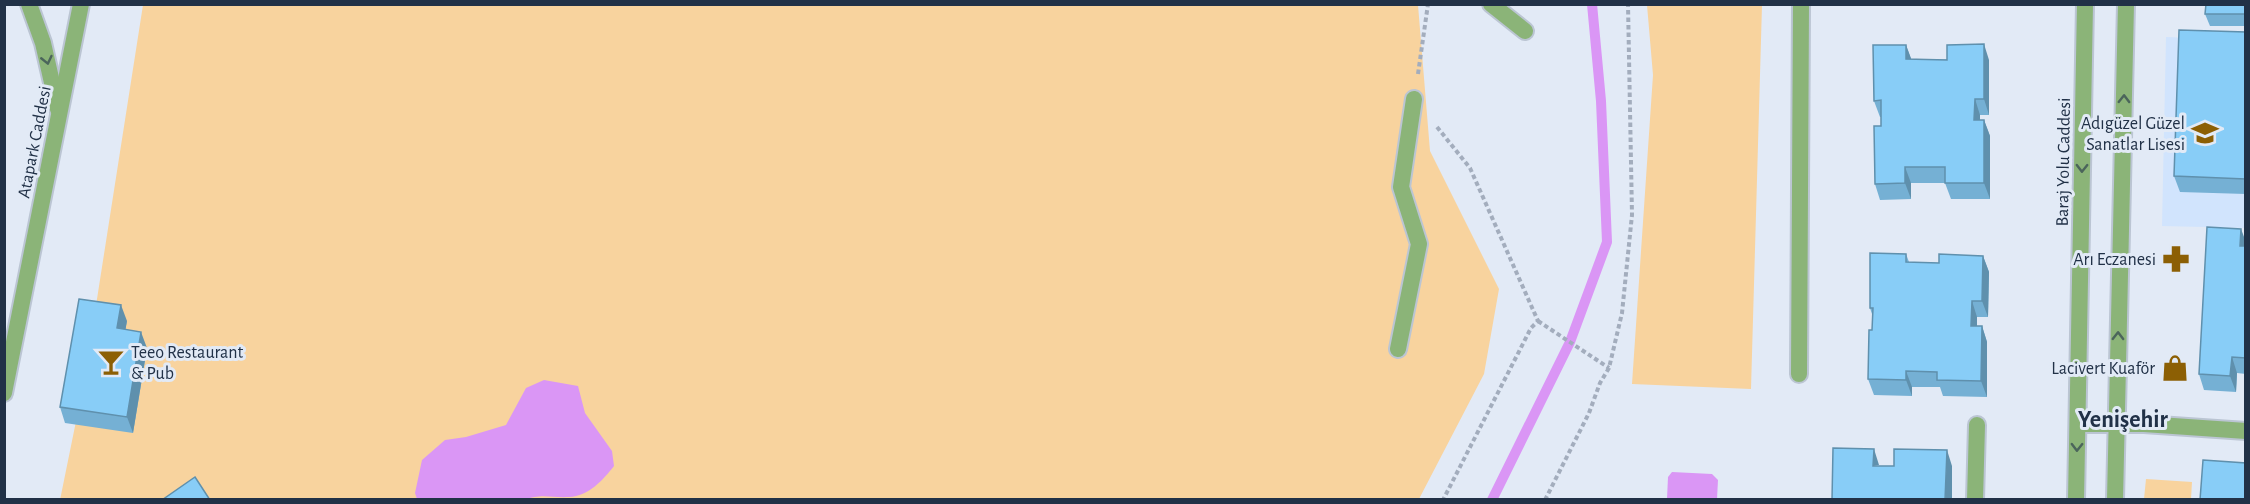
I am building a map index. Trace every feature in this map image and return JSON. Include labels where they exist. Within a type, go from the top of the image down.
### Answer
[{"type":"street","points":[[29,4],[43,43],[60,116]]},
{"type":"street","name":"Atapark Caddesi","points":[[4,393],[81,4]]},
{"type":"street","points":[[1491,4],[1525,31]]},
{"type":"street","points":[[1799,374],[1801,4]]},
{"type":"street","name":"Baraj Yolu Caddesi","points":[[2076,500],[2085,4]]},
{"type":"street","points":[[2115,500],[2126,4]]},
{"type":"street","points":[[1398,349],[1419,244],[1401,187],[1414,99]]},
{"type":"street","points":[[2078,424],[2144,424],[2246,431]]},
{"type":"street","points":[[1975,500],[1977,426]]},
{"type":"path","points":[[1428,4],[1414,99],[1470,168],[1538,321],[1609,368]]},
{"type":"path","points":[[1545,500],[1609,368],[1622,313],[1632,215],[1628,4]]},
{"type":"path","points":[[1443,500],[1531,328],[1538,321]]},
{"type":"shaded area","points":[[143,5],[1418,5],[1430,151],[1499,289],[1484,374],[1419,499],[60,500],[84,382]]},
{"type":"shaded area","points":[[1647,5],[1762,5],[1751,389],[1632,384],[1653,75]]},
{"type":"shaded area","name":"Adıgüzel Güzel Sanatlar Lisesi","points":[[2166,37],[2245,40],[2245,228],[2162,226]]},
{"type":"shaded area","points":[[544,380],[578,386],[585,413],[612,451],[614,466],[600,482],[583,494],[569,497],[541,496],[523,500],[417,499],[415,493],[422,460],[445,440],[466,437],[506,425],[526,388]]},
{"type":"shaded area","points":[[1672,472],[1712,474],[1718,480],[1717,499],[1667,499],[1668,477]]},
{"type":"shaded area","points":[[2146,479],[2192,482],[2191,499],[2144,499]]},
{"type":"building","points":[[2206,4],[2246,4],[2246,14],[2205,14]]},
{"type":"building","name":"Adıgüzel Güzel Sanatlar Lisesi","points":[[2179,30],[2246,32],[2246,179],[2174,176]]},
{"type":"building","points":[[1984,44],[1984,99],[1975,99],[1974,120],[1984,120],[1984,183],[1945,183],[1945,167],[1905,167],[1905,183],[1875,184],[1874,126],[1881,126],[1881,100],[1874,101],[1873,45],[1906,45],[1906,59],[1947,60],[1947,45]]},
{"type":"building","points":[[2207,227],[2241,229],[2240,246],[2246,246],[2246,358],[2232,357],[2230,376],[2199,374]]},
{"type":"building","points":[[1870,253],[1906,254],[1906,262],[1939,263],[1939,254],[1983,256],[1982,301],[1972,301],[1971,326],[1982,326],[1981,381],[1937,380],[1937,372],[1906,371],[1906,380],[1868,379],[1869,330],[1872,330],[1873,308],[1870,308]]},
{"type":"building","points":[[79,299],[121,305],[117,328],[141,332],[127,417],[60,407]]},
{"type":"building","points":[[1833,448],[1874,449],[1873,466],[1894,466],[1894,449],[1947,450],[1945,500],[1832,500]]},
{"type":"building","points":[[2203,460],[2246,463],[2246,500],[2200,500]]},
{"type":"building","points":[[195,477],[210,500],[162,500]]},
{"type":"waterway","points":[[1492,500],[1570,342],[1607,242],[1601,101],[1592,4]]},
{"type":"place","name":"Adıgüzel Güzel Sanatlar Lisesi","points":[[2205,133]]},
{"type":"place","name":"Arı Eczanesi","points":[[2176,259]]},
{"type":"place","name":"Teeo Restaurant & Pub","points":[[111,362]]},
{"type":"place","name":"Lacivert Kuaför","points":[[2175,368]]},
{"type":"district","name":"Yenişehir","points":[[2123,419]]}]
